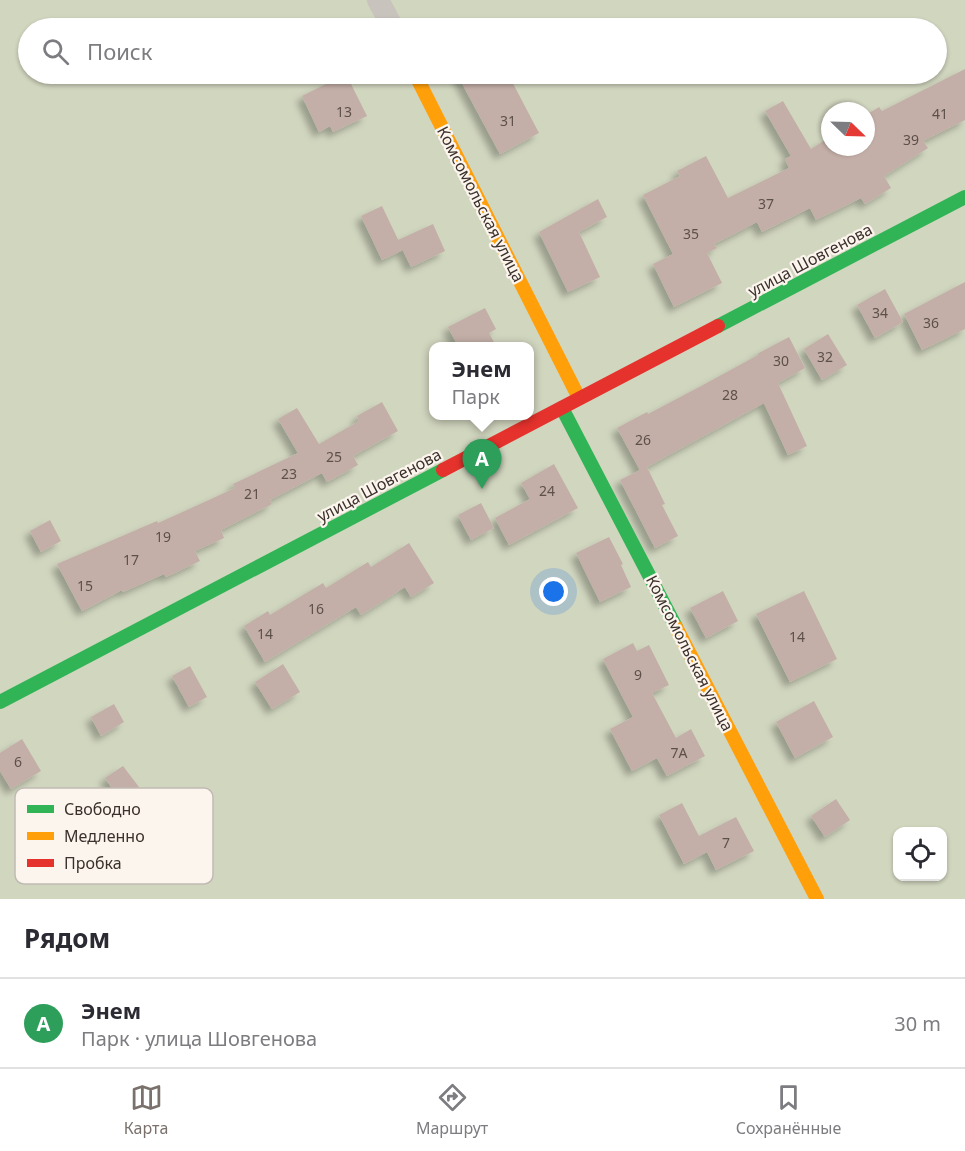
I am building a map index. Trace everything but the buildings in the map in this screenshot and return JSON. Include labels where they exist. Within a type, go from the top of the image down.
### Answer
[{"type":"street","points":[[378,0],[388,18]]},
{"type":"street","name":"Комсомольская улица","points":[[420,84],[579,398]]},
{"type":"street","name":"улица Шовгенова","points":[[0,702],[965,198]]},
{"type":"street","name":"Комсомольская улица","points":[[562,408],[817,899]]},
{"type":"green space","points":[[0,0],[965,0],[965,899],[0,899]]},
{"type":"traffic: fast","points":[[718,326],[965,197]]},
{"type":"traffic: fast","points":[[562,408],[676,627]]},
{"type":"traffic: fast","points":[[0,702],[443,470]]},
{"type":"traffic: slow","points":[[420,84],[579,398]]},
{"type":"traffic: slow","points":[[676,627],[817,899]]},
{"type":"traffic: jam","points":[[443,470],[718,326]]},
{"type":"place","name":"Энем","points":[[482,489]]}]
